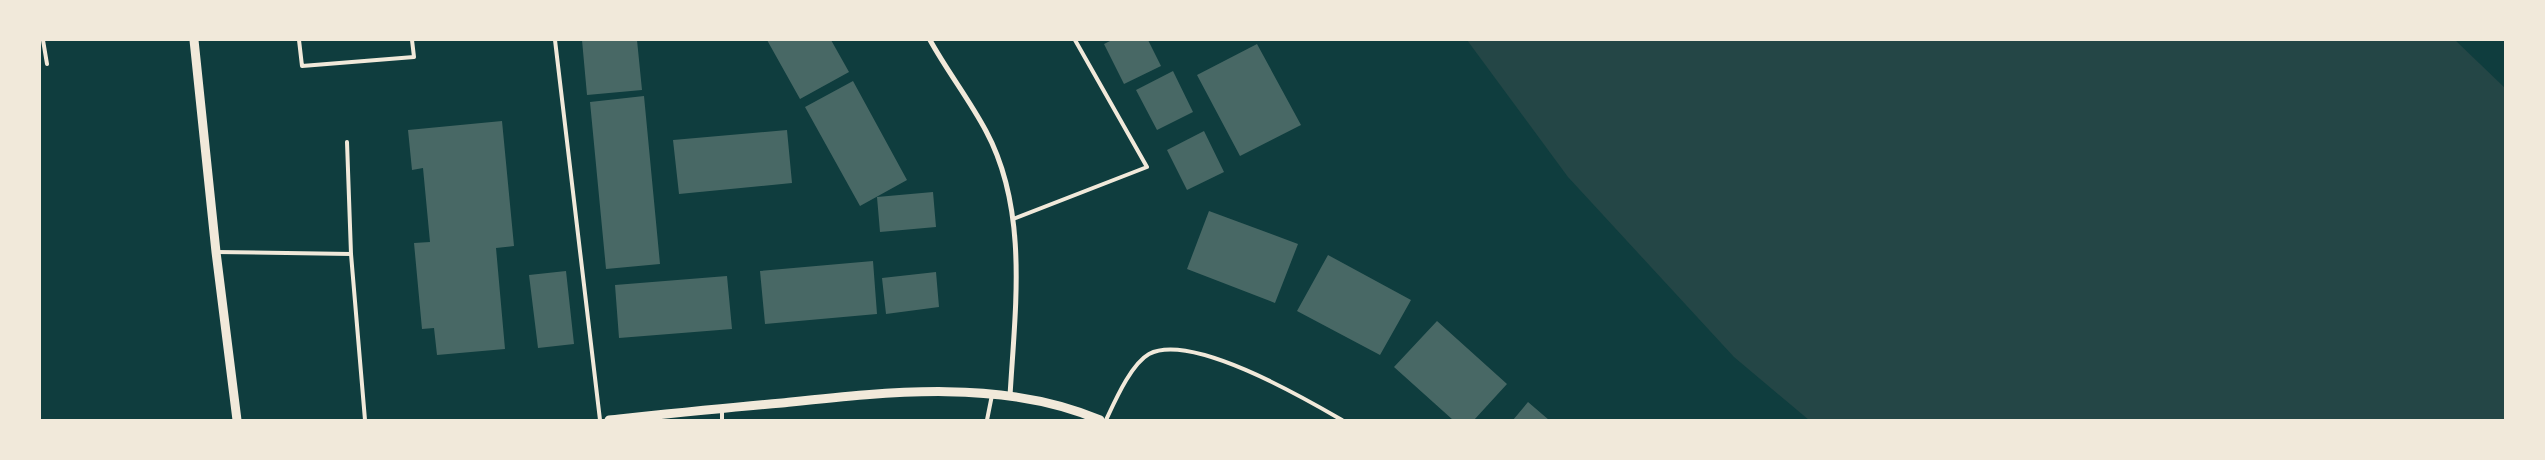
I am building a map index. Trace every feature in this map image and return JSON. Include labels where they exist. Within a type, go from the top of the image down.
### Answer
[{"type":"street","points":[[194,40],[216,252],[237,420]]},
{"type":"street","points":[[930,40],[986,131],[1008,189],[1013,219],[1016,287],[1010,396]]},
{"type":"street","points":[[609,420],[866,394],[936,392],[1010,396],[1082,412],[1100,420]]},
{"type":"lane","points":[[43,40],[47,64]]},
{"type":"lane","points":[[299,40],[302,66],[414,57],[412,40]]},
{"type":"lane","points":[[555,40],[600,420]]},
{"type":"lane","points":[[1013,219],[1147,168],[1075,40]]},
{"type":"lane","points":[[347,142],[351,254],[366,420]]},
{"type":"lane","points":[[216,252],[351,254]]},
{"type":"lane","points":[[1106,420],[1128,376],[1149,354],[1176,348],[1204,355],[1277,383],[1342,420]]},
{"type":"lane","points":[[987,420],[992,395]]},
{"type":"lane","points":[[722,409],[722,420]]},
{"type":"shaded area","points":[[1467,40],[2455,40],[2505,88],[2505,420],[1809,420],[1734,357],[1568,177]]},
{"type":"building","points":[[582,40],[637,40],[642,90],[587,95]]},
{"type":"building","points":[[767,40],[831,40],[849,72],[800,99]]},
{"type":"building","points":[[1112,40],[1148,40],[1161,66],[1124,84],[1104,44]]},
{"type":"building","points":[[1257,44],[1301,125],[1240,156],[1197,75]]},
{"type":"building","points":[[1173,71],[1193,112],[1157,130],[1136,90]]},
{"type":"building","points":[[853,81],[907,180],[860,206],[805,107]]},
{"type":"building","points":[[644,96],[660,264],[606,269],[590,102]]},
{"type":"building","points":[[502,121],[514,246],[496,248],[505,349],[437,355],[434,328],[422,329],[414,243],[430,242],[423,168],[412,170],[408,130]]},
{"type":"building","points":[[787,130],[792,183],[679,194],[673,140]]},
{"type":"building","points":[[1204,131],[1224,172],[1187,190],[1167,150]]},
{"type":"building","points":[[933,192],[936,227],[880,232],[877,197]]},
{"type":"building","points":[[1209,211],[1298,244],[1275,303],[1187,269]]},
{"type":"building","points":[[1328,255],[1411,300],[1380,355],[1297,311]]},
{"type":"building","points":[[873,261],[877,314],[765,324],[760,271]]},
{"type":"building","points":[[566,271],[574,344],[538,348],[529,275]]},
{"type":"building","points":[[936,272],[939,307],[886,314],[882,278]]},
{"type":"building","points":[[727,276],[732,329],[619,338],[615,285]]},
{"type":"building","points":[[1437,321],[1507,384],[1474,420],[1453,420],[1394,367]]},
{"type":"building","points":[[1528,402],[1549,420],[1513,420]]}]
